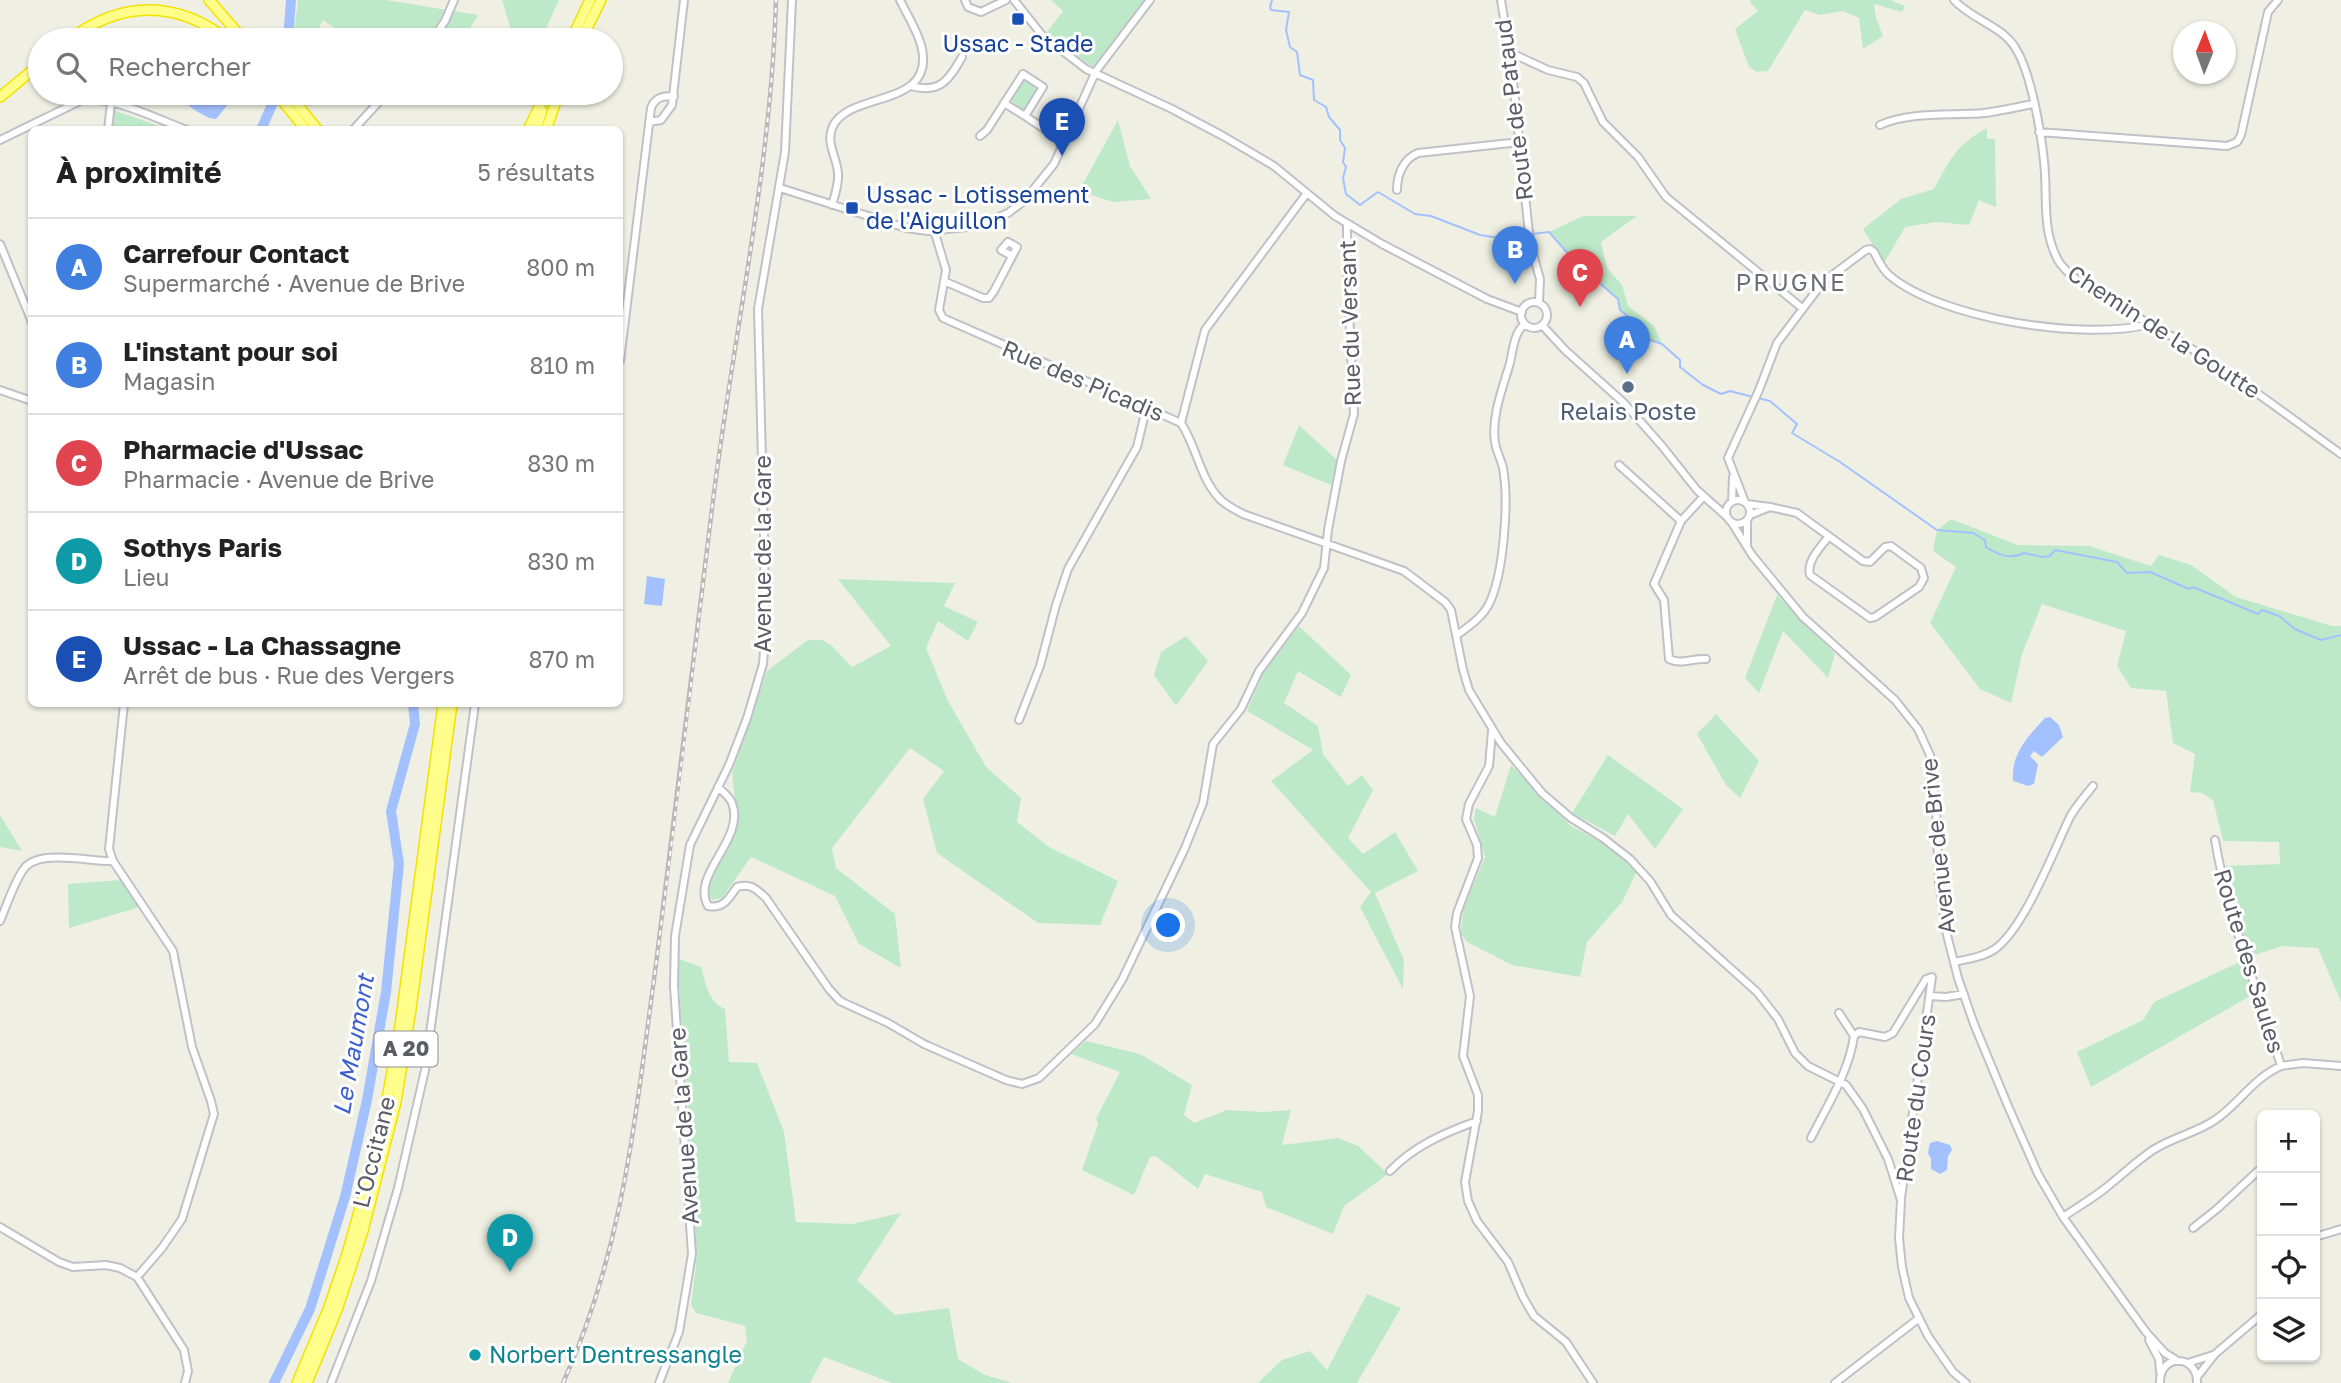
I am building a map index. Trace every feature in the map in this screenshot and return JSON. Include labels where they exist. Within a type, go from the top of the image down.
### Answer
[{"type":"highway","points":[[209,0],[234,28]]},
{"type":"highway","points":[[577,28],[590,0]]},
{"type":"highway","points":[[587,28],[601,0]]},
{"type":"highway","points":[[86,28],[121,11],[145,7],[172,9],[214,28]]},
{"type":"highway","points":[[0,97],[28,74]]},
{"type":"highway","points":[[286,105],[303,126]]},
{"type":"highway","points":[[298,105],[315,126]]},
{"type":"highway","points":[[530,126],[541,105]]},
{"type":"highway","points":[[537,126],[543,105]]},
{"type":"highway","points":[[547,126],[555,105]]},
{"type":"highway","name":"L'Occitane","points":[[297,1383],[329,1307],[347,1254],[381,1133],[400,1026],[443,707]]},
{"type":"highway","name":"L'Occitane","points":[[307,1383],[337,1310],[363,1231],[396,1102],[410,1022],[452,707]]},
{"type":"street","points":[[440,28],[454,0]]},
{"type":"street","points":[[649,122],[661,120],[673,105],[684,0]]},
{"type":"street","name":"Avenue de la Gare","points":[[659,1383],[679,1332],[692,1254],[674,986],[675,936],[690,845],[747,719],[763,664],[765,548],[758,309],[785,152],[792,0]]},
{"type":"street","points":[[832,205],[838,173],[830,143],[833,125],[848,110],[899,93],[911,86],[919,76],[923,50],[900,0]]},
{"type":"street","points":[[965,0],[968,7],[981,12],[1006,0]]},
{"type":"street","points":[[1014,0],[1042,35],[1094,74],[1206,126],[1274,166],[1347,225],[1487,299],[1522,312]]},
{"type":"street","points":[[780,188],[906,228],[934,230],[977,226],[1008,213],[1024,201],[1054,164],[1094,74],[1150,0]]},
{"type":"street","name":"Route de Pataud","points":[[1501,0],[1529,235],[1540,279],[1539,302]]},
{"type":"street","name":"Chemin de la Goutte","points":[[1954,0],[1972,16],[2012,43],[2022,62],[2034,104],[2045,162],[2045,215],[2051,244],[2058,261],[2078,281],[2175,338],[2341,454]]},
{"type":"street","points":[[2039,132],[2227,146],[2237,142],[2241,135],[2268,12],[2278,0]]},
{"type":"street","points":[[1509,52],[1548,70],[1571,75],[1584,83],[1603,122],[1638,157],[1666,197],[1802,308]]},
{"type":"street","points":[[911,86],[935,88],[944,83],[962,57]]},
{"type":"street","points":[[980,136],[987,130],[1023,74],[1043,87],[1025,116]]},
{"type":"street","points":[[623,336],[653,103],[663,96],[674,96]]},
{"type":"street","points":[[1004,103],[1064,142]]},
{"type":"street","points":[[1880,125],[1888,121],[1987,113],[2034,104]]},
{"type":"street","points":[[29,126],[72,105]]},
{"type":"street","points":[[108,126],[111,105]]},
{"type":"street","points":[[117,105],[176,126]]},
{"type":"street","points":[[357,126],[376,105]]},
{"type":"street","points":[[0,140],[28,126]]},
{"type":"street","points":[[1397,190],[1404,164],[1412,155],[1520,142]]},
{"type":"street","points":[[1181,423],[1205,330],[1307,193]]},
{"type":"street","name":"Rue du Versant","points":[[718,787],[732,801],[734,829],[715,862],[704,889],[708,906],[716,907],[726,903],[737,887],[754,887],[766,898],[840,1001],[888,1023],[924,1044],[1006,1080],[1022,1084],[1039,1078],[1095,1024],[1122,979],[1185,848],[1203,803],[1213,744],[1241,709],[1259,671],[1302,613],[1324,568],[1341,461],[1354,414],[1346,258],[1347,225]]},
{"type":"street","points":[[934,230],[946,270],[946,282],[983,299],[989,298],[1012,256]]},
{"type":"street","points":[[0,244],[28,312]]},
{"type":"street","points":[[1748,549],[1746,503],[1728,462],[1729,452],[1759,390],[1777,343],[1823,282],[1866,250],[1870,249],[1891,276],[1921,295],[1951,307],[1998,320],[2078,329],[2135,328],[2150,324]]},
{"type":"street","name":"Rue des Picadis","points":[[946,282],[939,310],[943,318],[992,342],[1181,423],[1218,497],[1242,513],[1404,571],[1445,602],[1451,610],[1469,690],[1492,730],[1542,793],[1571,818],[1604,838],[1630,859],[1650,881],[1671,915],[1757,992],[1778,1018],[1796,1053],[1808,1066],[1839,1081]]},
{"type":"street","points":[[1539,302],[1547,312],[1546,322],[1533,328],[1525,324],[1522,312],[1526,304],[1539,302]]},
{"type":"street","points":[[1457,635],[1472,624],[1489,604],[1501,556],[1505,482],[1495,442],[1495,428],[1498,405],[1517,334],[1525,324]]},
{"type":"street","points":[[1542,325],[1564,350],[1646,426],[1707,498],[1732,523],[1740,524],[1748,517],[1770,507]]},
{"type":"street","points":[[0,390],[28,400]]},
{"type":"street","points":[[1018,720],[1040,666],[1068,569],[1137,447],[1146,409]]},
{"type":"street","points":[[1619,465],[1681,521]]},
{"type":"street","points":[[1726,516],[1726,509],[1731,501],[1733,476]]},
{"type":"street","points":[[1706,659],[1679,662],[1669,659],[1664,600],[1654,584],[1681,521],[1707,498],[1731,501],[1738,499],[1797,513],[1829,536],[1863,561],[1870,562],[1885,547],[1891,546],[1921,568],[1924,578],[1919,587],[1870,618],[1810,575],[1808,568],[1829,536]]},
{"type":"street","name":"Avenue de Brive","points":[[1732,523],[1748,549],[1803,617],[1909,715],[1925,741],[1933,771],[1939,881],[1947,935],[1964,994],[1988,1059],[2029,1153],[2063,1217],[2146,1332]]},
{"type":"street","points":[[124,707],[109,849],[113,861],[173,951],[192,1047],[214,1114],[182,1219],[137,1277]]},
{"type":"street","points":[[331,1383],[375,1267],[398,1188],[425,1070],[475,707]]},
{"type":"street","points":[[1492,730],[1489,766],[1469,804],[1466,819],[1478,845],[1478,858],[1457,913],[1455,927],[1470,996],[1463,1056],[1478,1095],[1477,1121],[1465,1182],[1471,1211],[1508,1262],[1534,1316],[1573,1351],[1592,1383]]},
{"type":"street","points":[[1954,962],[1978,957],[1994,950],[2008,936],[2072,814],[2092,786]]},
{"type":"street","name":"Route des Saules","points":[[2063,1217],[2101,1192],[2154,1149],[2218,1118],[2267,1072],[2281,1066],[2234,924],[2223,886],[2215,840]]},
{"type":"street","points":[[0,921],[22,870],[30,862],[50,858],[113,861]]},
{"type":"street","name":"Route du Cours","points":[[1854,1036],[1859,1032],[1885,1037],[1893,1032],[1926,979],[1933,979],[1901,1200],[1899,1238],[1909,1298],[1918,1319],[1953,1372],[1966,1383]]},
{"type":"street","name":"Route du Cours","points":[[1930,996],[1946,998],[1964,994]]},
{"type":"street","points":[[1811,1138],[1852,1050],[1854,1036],[1839,1013]]},
{"type":"street","points":[[2281,1066],[2303,1063],[2341,1066]]},
{"type":"street","name":"Route du Cours","points":[[1839,1081],[1846,1085],[1863,1109],[1888,1159],[1901,1200]]},
{"type":"street","points":[[1390,1171],[1401,1159],[1420,1146],[1444,1133],[1477,1121]]},
{"type":"street","points":[[2193,1228],[2257,1172]]},
{"type":"street","points":[[0,1227],[59,1262],[73,1267],[106,1265],[120,1268],[137,1277],[184,1350],[188,1371],[185,1383]]},
{"type":"street","points":[[2318,1236],[2341,1229]]},
{"type":"street","points":[[2197,1380],[2215,1354],[2257,1318]]},
{"type":"street","points":[[1835,1383],[1918,1319]]},
{"type":"street","points":[[2146,1332],[2165,1353],[2178,1361],[2188,1363],[2215,1354]]},
{"type":"street","points":[[2146,1332],[2159,1359],[2160,1372]]},
{"type":"street","points":[[2157,1382],[2164,1366],[2178,1361]]},
{"type":"street","points":[[2188,1363],[2194,1369],[2197,1380]]},
{"type":"green space","points":[[298,0],[386,0],[478,15],[470,28],[335,28],[323,20],[319,28],[294,28]]},
{"type":"green space","points":[[502,0],[559,0],[546,28],[510,28]]},
{"type":"green space","points":[[1051,0],[1144,0],[1095,65],[1091,66],[1047,32],[1063,11]]},
{"type":"green space","points":[[1751,0],[1890,0],[1905,6],[1902,12],[1874,4],[1883,36],[1863,49],[1859,18],[1843,11],[1820,15],[1805,10],[1768,71],[1757,72],[1749,67],[1735,29],[1758,11]]},
{"type":"green space","points":[[1022,79],[1032,82],[1038,91],[1024,110],[1010,100]]},
{"type":"green space","points":[[113,110],[159,126],[114,126]]},
{"type":"green space","points":[[1118,120],[1130,166],[1151,199],[1113,202],[1079,191]]},
{"type":"green space","points":[[1987,128],[1987,139],[1995,139],[1996,207],[1979,200],[1969,225],[1936,222],[1905,227],[1884,263],[1863,229],[1901,199],[1934,189],[1961,147]]},
{"type":"green space","points":[[1583,216],[1637,216],[1601,242],[1607,268],[1622,285],[1628,306],[1654,326],[1662,344],[1650,340],[1644,330],[1620,310],[1617,299],[1596,280],[1594,271],[1578,265],[1549,232]]},
{"type":"green space","points":[[1299,425],[1337,460],[1331,485],[1283,465]]},
{"type":"green space","points":[[1951,519],[2018,545],[2089,546],[2151,566],[2159,555],[2191,565],[2236,597],[2332,626],[2341,626],[2341,1002],[2318,948],[2283,946],[2254,955],[2248,951],[2225,866],[2280,864],[2279,842],[2223,841],[2213,800],[2202,793],[2190,792],[2195,754],[2173,743],[2166,691],[2131,688],[2117,666],[2126,631],[2042,604],[2022,654],[2011,703],[1980,689],[1930,623],[1956,567],[1933,551],[1937,530]]},
{"type":"green space","points":[[838,579],[955,583],[944,606],[978,622],[968,641],[938,621],[926,648],[948,701],[986,767],[1021,798],[1017,822],[1049,847],[1118,881],[1100,925],[1038,923],[937,853],[923,799],[944,771],[910,748],[832,848],[836,868],[895,914],[901,968],[859,944],[835,896],[751,857],[722,898],[712,900],[708,894],[709,883],[738,827],[732,773],[767,671],[808,640],[823,640],[852,667],[891,646]]},
{"type":"green space","points":[[1777,595],[1835,654],[1828,678],[1783,631],[1759,693],[1745,678]]},
{"type":"green space","points":[[1299,626],[1351,675],[1341,697],[1298,671],[1284,703],[1318,726],[1323,754],[1348,786],[1362,775],[1373,790],[1348,838],[1363,854],[1395,832],[1418,871],[1375,893],[1404,960],[1403,989],[1360,907],[1371,892],[1271,781],[1313,750],[1247,711],[1265,670]]},
{"type":"green space","points":[[1186,636],[1208,661],[1176,706],[1154,675],[1161,652]]},
{"type":"green space","points":[[1716,714],[1759,761],[1740,798],[1726,785],[1697,734]]},
{"type":"green space","points":[[1608,755],[1683,809],[1655,849],[1628,814],[1615,836],[1572,813]]},
{"type":"green space","points":[[1511,765],[1571,826],[1610,847],[1637,871],[1622,902],[1587,942],[1580,977],[1512,965],[1467,942],[1461,933],[1463,910],[1485,857],[1474,819],[1476,808],[1495,817]]},
{"type":"green space","points":[[0,815],[22,851],[0,847]]},
{"type":"green space","points":[[120,880],[140,907],[69,928],[68,884]]},
{"type":"green space","points":[[677,958],[701,967],[711,997],[725,1009],[729,1062],[757,1063],[784,1132],[796,1222],[852,1224],[901,1213],[857,1280],[895,1315],[949,1308],[958,1359],[985,1375],[1012,1383],[892,1383],[824,1357],[810,1383],[728,1383],[747,1341],[745,1326],[696,1313],[691,1305],[696,1266],[695,1206]]},
{"type":"green space","points":[[2244,960],[2252,995],[2091,1087],[2077,1052],[2143,1020],[2154,1002]]},
{"type":"green space","points":[[1086,1041],[1140,1054],[1192,1085],[1184,1115],[1194,1123],[1227,1110],[1291,1110],[1282,1145],[1338,1138],[1358,1146],[1388,1174],[1344,1206],[1333,1234],[1266,1207],[1262,1192],[1205,1174],[1198,1189],[1156,1156],[1150,1157],[1134,1195],[1082,1170],[1098,1124],[1096,1119],[1120,1072],[1071,1054]]},
{"type":"green space","points":[[1367,1294],[1401,1308],[1357,1383],[1258,1383],[1282,1360],[1310,1351],[1327,1370]]},
{"type":"water","points":[[188,105],[227,105],[216,119]]},
{"type":"water","points":[[647,576],[665,579],[662,606],[644,604]]},
{"type":"water","points":[[2050,717],[2059,725],[2063,737],[2042,757],[2034,751],[2030,756],[2038,764],[2034,784],[2028,786],[2013,781],[2015,762],[2022,746],[2045,718]]},
{"type":"water","points":[[1937,1141],[1950,1145],[1952,1150],[1948,1156],[1947,1170],[1940,1174],[1931,1169],[1928,1153],[1930,1143]]},
{"type":"waterway","name":"Le Maumont","points":[[289,28],[291,0]]},
{"type":"waterway","points":[[1272,0],[1271,10],[1289,12],[1286,30],[1290,47],[1297,52],[1300,75],[1313,80],[1314,100],[1326,107],[1329,117],[1340,130],[1340,140],[1345,148],[1343,162],[1346,167],[1343,178],[1346,194],[1360,205],[1378,192],[1415,214],[1431,216],[1480,235],[1500,238],[1549,232],[1578,265],[1594,271],[1596,280],[1618,299],[1620,310],[1644,330],[1650,340],[1662,344],[1680,360],[1680,367],[1703,385],[1721,394],[1730,391],[1753,397]]},
{"type":"waterway","name":"Le Maumont","points":[[263,126],[272,105]]},
{"type":"waterway","points":[[1758,398],[1770,401],[1797,424],[1792,433],[1840,462],[1937,530],[1973,533],[1985,540],[1986,547],[2005,556],[2024,553],[2042,557],[2050,556],[2055,550],[2117,562],[2127,573],[2150,572],[2258,614],[2262,610],[2279,616],[2295,629],[2321,640],[2341,635]]},
{"type":"waterway","name":"Le Maumont","points":[[274,1383],[310,1309],[345,1197],[367,1100],[386,992],[399,864],[391,811],[415,724],[413,707]]},
{"type":"railway","points":[[563,1383],[584,1333],[614,1232],[633,1130],[670,859],[719,453],[759,195],[773,65],[776,0]]},
{"type":"place","name":"Ussac - Stade","points":[[1018,19]]},
{"type":"place","name":"Ussac - La Chassagne","points":[[1062,156]]},
{"type":"place","name":"Ussac - Lotissement de l'Aiguillon","points":[[852,208]]},
{"type":"place","name":"L'instant pour soi","points":[[1515,284]]},
{"type":"place","name":"Pharmacie d'Ussac","points":[[1580,307]]},
{"type":"place","name":"Carrefour Contact","points":[[1627,374]]},
{"type":"place","name":"Relais Poste","points":[[1628,387]]},
{"type":"place","name":"Sothys Paris","points":[[510,1272]]},
{"type":"place","name":"Norbert Dentressangle","points":[[475,1355]]},
{"type":"district","name":"PRUGNE","points":[[1791,283]]}]
